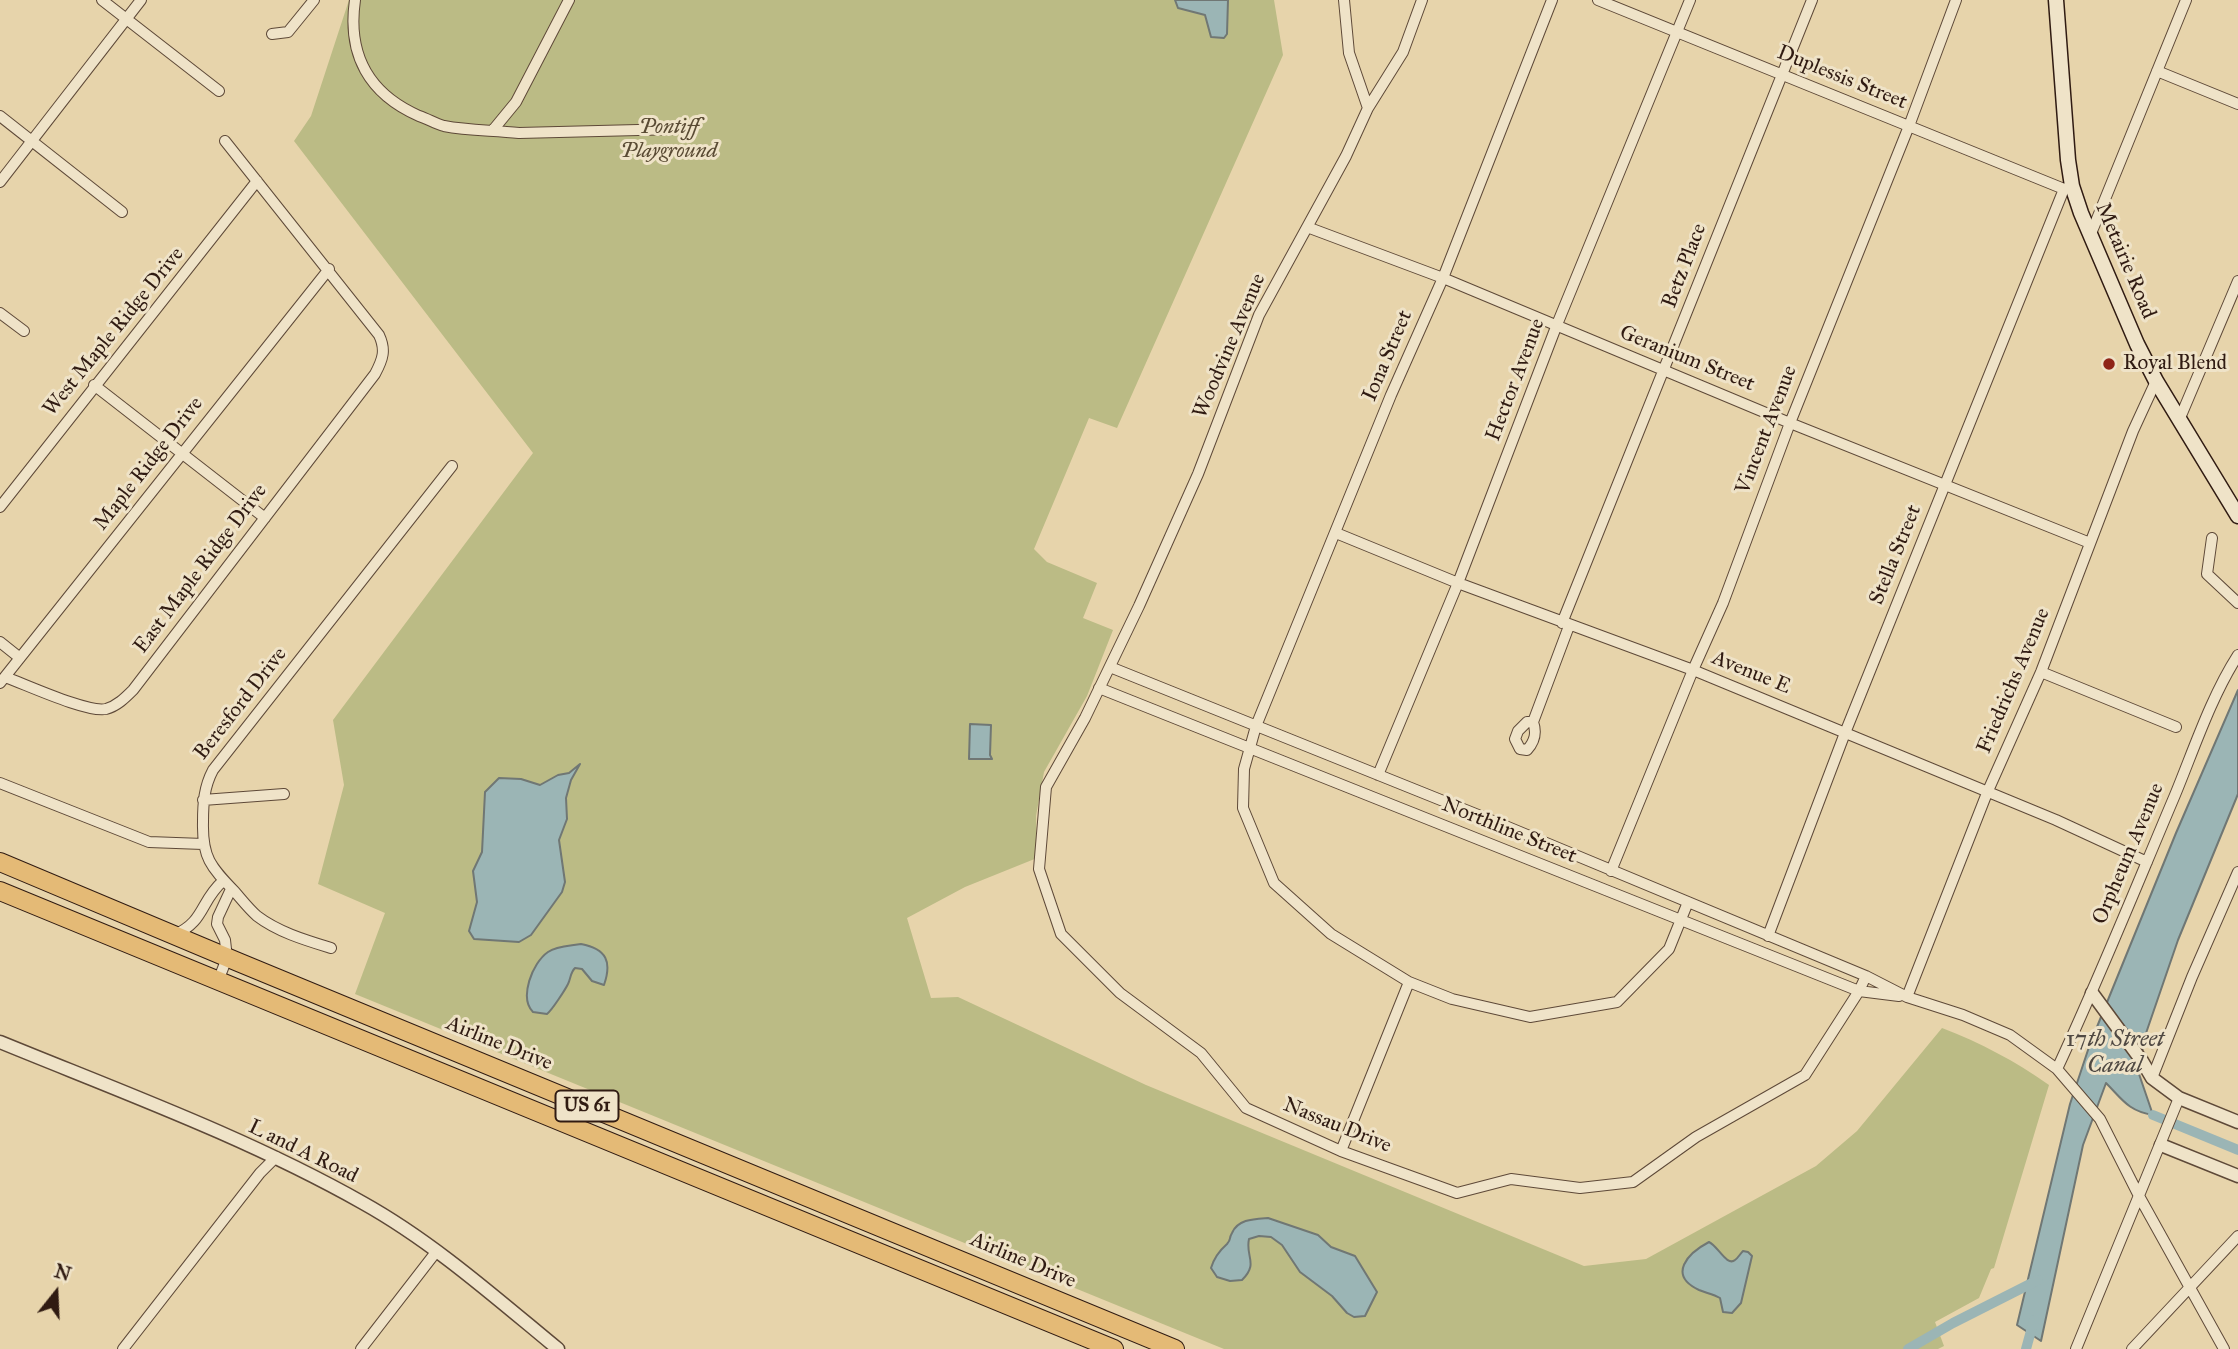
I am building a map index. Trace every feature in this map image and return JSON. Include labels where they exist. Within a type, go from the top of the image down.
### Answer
[{"type":"highway","name":"Airline Drive","points":[[0,862],[1175,1349]]},
{"type":"highway","name":"US 61","points":[[0,891],[1114,1349]]},
{"type":"highway","points":[[374,1046],[383,1022]]},
{"type":"highway","points":[[568,1125],[576,1101]]},
{"type":"highway","points":[[987,1296],[995,1275]]},
{"type":"main road","name":"Metairie Road","points":[[2056,0],[2068,188],[2156,381],[2237,515]]},
{"type":"street","points":[[102,0],[219,91]]},
{"type":"street","points":[[0,182],[141,0]]},
{"type":"street","points":[[272,34],[288,32],[314,0]]},
{"type":"street","points":[[355,0],[354,20],[359,59],[367,76],[380,93],[406,110],[442,125],[477,131],[519,133],[678,129]]},
{"type":"street","points":[[493,130],[516,102],[569,0]]},
{"type":"street","points":[[1344,0],[1349,53],[1368,108]]},
{"type":"street","name":"Woodvine Avenue","points":[[1110,667],[1198,474],[1259,315],[1346,156],[1368,108],[1403,52],[1422,0]]},
{"type":"street","name":"Iona Street","points":[[1552,0],[1443,278],[1391,395],[1256,726],[1244,769],[1243,808],[1274,883],[1331,934],[1409,982],[1452,999],[1530,1017],[1616,1002],[1670,949],[1688,902]]},
{"type":"street","name":"Duplessis Street","points":[[1598,0],[2068,188]]},
{"type":"street","name":"Hector Avenue","points":[[1378,775],[1458,583],[1556,327],[1690,0]]},
{"type":"street","name":"Betz Place","points":[[1533,722],[1566,624],[1812,0]]},
{"type":"street","name":"Vincent Avenue","points":[[1611,872],[1723,603],[1790,423],[1909,126],[1956,0]]},
{"type":"street","points":[[2090,236],[2186,0]]},
{"type":"street","points":[[2157,71],[2238,104]]},
{"type":"street","points":[[0,116],[122,212]]},
{"type":"street","points":[[225,141],[328,269]]},
{"type":"street","name":"West Maple Ridge Drive","points":[[0,507],[257,181]]},
{"type":"street","name":"Stella Street","points":[[1768,936],[1845,733],[2068,188]]},
{"type":"street","name":"Geranium Street","points":[[1307,227],[1443,278],[1790,423],[2091,543]]},
{"type":"street","name":"East Maple Ridge Drive","points":[[3,680],[103,710],[120,703],[133,691],[376,374],[383,358],[384,345],[328,269]]},
{"type":"street","name":"Maple Ridge Drive","points":[[3,680],[328,269]]},
{"type":"street","points":[[2180,418],[2238,281]]},
{"type":"street","points":[[0,313],[24,331]]},
{"type":"street","name":"Friedrichs Avenue","points":[[1907,996],[1987,793],[2041,672],[2133,431],[2156,381]]},
{"type":"street","points":[[94,385],[265,518]]},
{"type":"street","name":"Beresford Drive","points":[[331,948],[288,934],[257,916],[211,864],[202,844],[206,783],[213,770],[452,466]]},
{"type":"street","name":"Avenue E","points":[[1336,533],[1458,583],[1693,670],[2056,820],[2147,862]]},
{"type":"street","points":[[2212,538],[2207,574],[2238,603]]},
{"type":"street","points":[[0,642],[20,658]]},
{"type":"street","name":"Orpheum Avenue","points":[[2057,1069],[2096,998],[2147,862],[2238,655]]},
{"type":"street","name":"Nassau Drive","points":[[1110,667],[1046,787],[1039,869],[1061,934],[1120,993],[1201,1053],[1246,1108],[1341,1151],[1457,1193],[1511,1179],[1580,1188],[1633,1182],[1696,1137],[1805,1075],[1859,992],[1866,976]]},
{"type":"street","name":"Northline Street","points":[[1110,667],[1688,902],[1866,976],[1907,996],[2010,1035],[2057,1069],[2100,1119],[2188,1287],[2224,1349]]},
{"type":"street","points":[[2041,672],[2176,727]]},
{"type":"street","name":"Northline Street","points":[[1100,688],[1859,992],[1907,996]]},
{"type":"street","points":[[0,783],[149,842],[202,844]]},
{"type":"street","points":[[203,800],[284,794]]},
{"type":"street","points":[[2152,1078],[2238,872]]},
{"type":"street","points":[[174,936],[188,929],[196,921],[209,897],[227,885]]},
{"type":"street","points":[[218,981],[227,958],[225,940],[217,924],[227,885]]},
{"type":"street","points":[[1341,1151],[1409,982]]},
{"type":"street","points":[[2096,998],[2142,1060],[2152,1078],[2179,1098],[2238,1122]]},
{"type":"street","name":"L and A Road","points":[[0,1042],[276,1157],[365,1204],[436,1252],[558,1349]]},
{"type":"street","points":[[2076,1349],[2179,1098]]},
{"type":"street","points":[[2162,1141],[2238,1176]]},
{"type":"street","points":[[123,1349],[209,1236],[260,1172],[276,1157]]},
{"type":"street","points":[[2132,1349],[2238,1236]]},
{"type":"street","points":[[361,1349],[436,1252]]},
{"type":"green space","name":"Pontiff Playground","points":[[349,0],[1274,0],[1283,55],[1117,428],[1089,418],[1034,549],[1047,562],[1097,583],[1083,618],[1113,630],[1087,696],[1044,772],[1036,816],[1037,858],[965,887],[907,918],[931,998],[958,997],[1146,1085],[1584,1266],[1646,1259],[1816,1166],[1857,1131],[1942,1028],[1997,1053],[2049,1085],[1994,1268],[1991,1269],[1979,1298],[1935,1322],[1944,1346],[1938,1349],[1224,1349],[355,994],[385,913],[318,884],[344,785],[333,720],[533,453],[294,141],[311,116]]},
{"type":"water","points":[[1175,0],[1228,0],[1227,34],[1224,38],[1211,37],[1205,15],[1178,8]]},
{"type":"water","name":"17th Street Canal","points":[[2238,690],[2238,794],[2178,940],[2144,1039],[2139,1074],[2153,1115],[2131,1107],[2106,1083],[2083,1145],[2041,1341],[2017,1325],[2070,1104],[2090,1044]]},
{"type":"water","points":[[970,724],[991,725],[992,759],[969,759]]},
{"type":"water","points":[[580,764],[571,780],[566,798],[567,819],[559,840],[565,882],[562,892],[531,935],[519,942],[474,939],[469,931],[477,902],[473,871],[482,852],[485,792],[499,778],[521,779],[540,785],[558,775],[569,773]]},
{"type":"water","points":[[581,944],[597,949],[605,958],[607,970],[604,985],[592,981],[582,969],[575,968],[549,1012],[533,1012],[529,1006],[527,990],[537,964],[552,950]]},
{"type":"water","points":[[1268,1218],[1318,1235],[1331,1247],[1355,1256],[1377,1292],[1365,1316],[1354,1317],[1347,1313],[1332,1296],[1300,1272],[1282,1245],[1271,1237],[1249,1239],[1251,1264],[1242,1280],[1230,1281],[1217,1277],[1211,1268],[1212,1264],[1235,1228],[1247,1221]]},
{"type":"water","points":[[1709,1242],[1729,1261],[1735,1260],[1743,1251],[1752,1256],[1741,1303],[1732,1313],[1723,1312],[1720,1298],[1699,1290],[1684,1278],[1684,1264],[1688,1258]]},
{"type":"waterway","points":[[2153,1115],[2238,1150]]},
{"type":"waterway","points":[[1908,1349],[2038,1280]]},
{"type":"waterway","points":[[2026,1349],[2034,1320]]},
{"type":"place","name":"Royal Blend","points":[[2109,364]]}]
